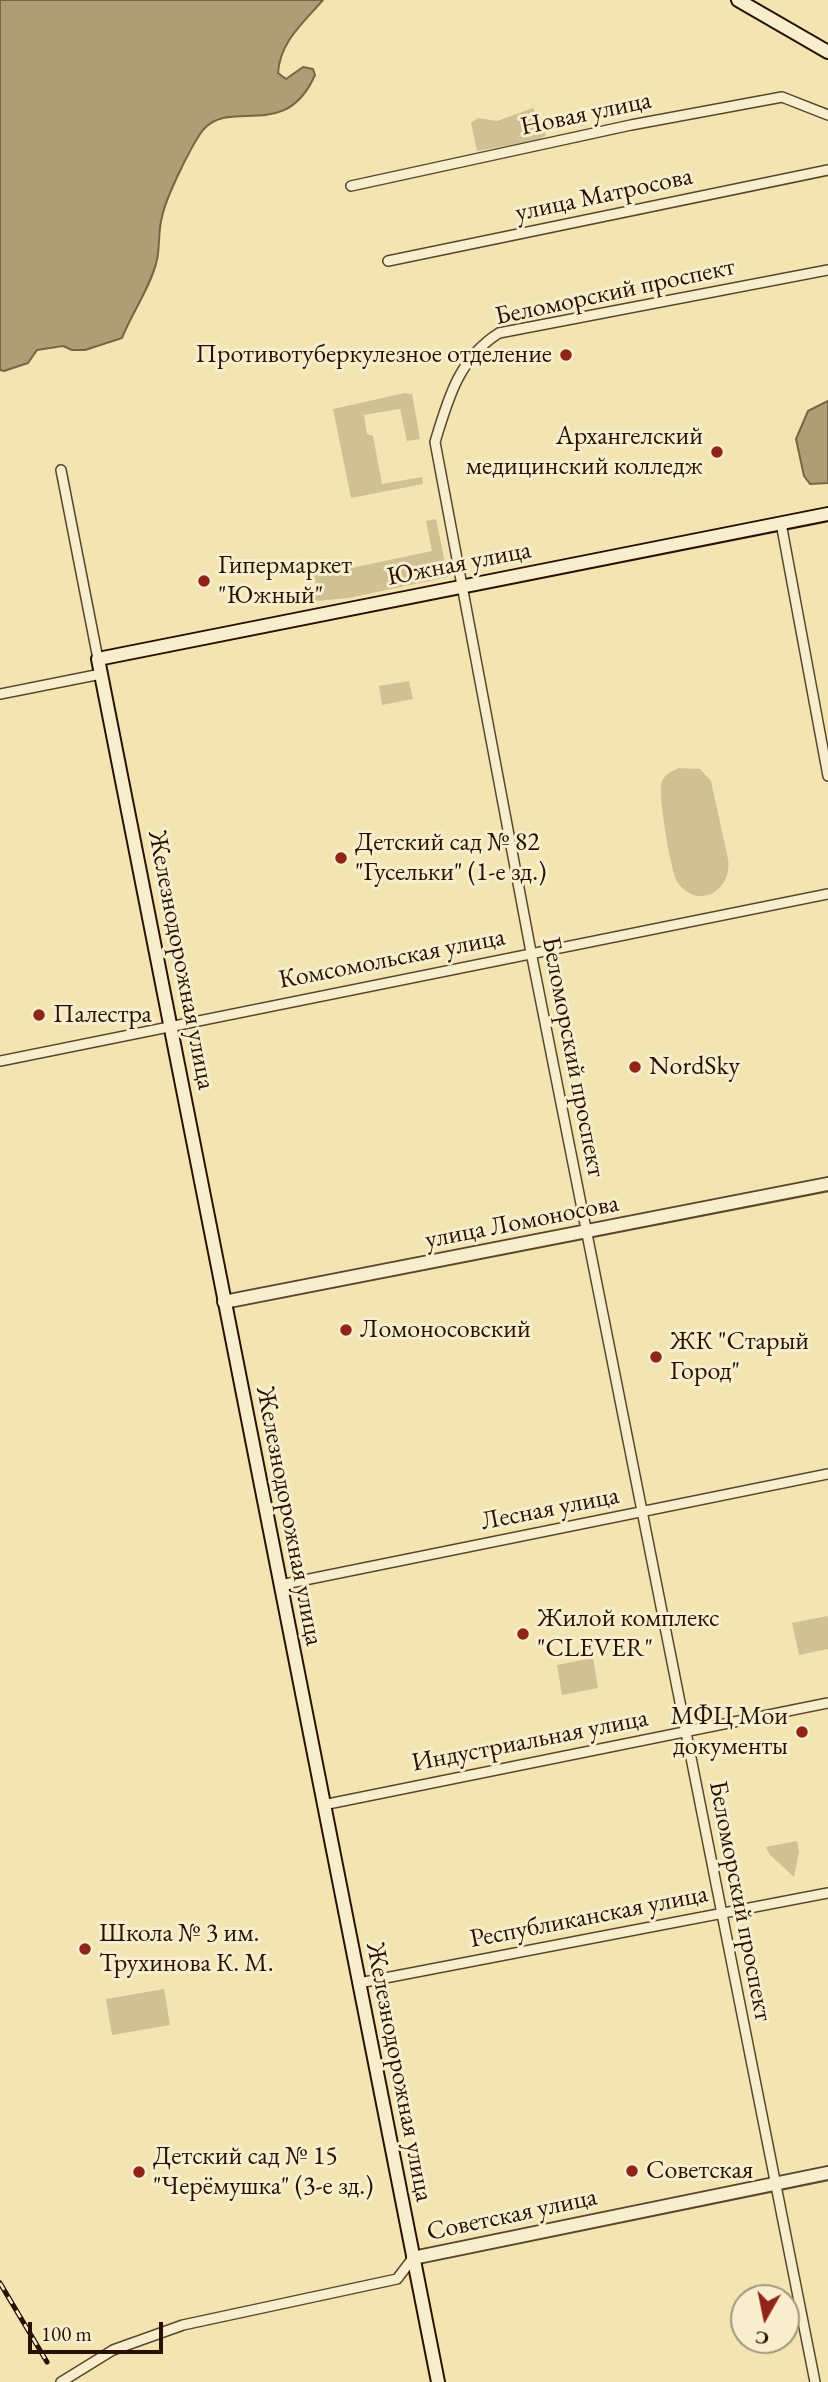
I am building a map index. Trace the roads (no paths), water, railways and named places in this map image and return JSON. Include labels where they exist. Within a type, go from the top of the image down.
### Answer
[{"type":"main road","points":[[738,0],[828,52]]},
{"type":"main road","name":"Южная улица","points":[[98,659],[828,514]]},
{"type":"main road","name":"Железнодорожная улица","points":[[98,659],[439,2382]]},
{"type":"main road","name":"улица Ломоносова","points":[[224,1302],[828,1184]]},
{"type":"main road","name":"Советская улица","points":[[413,2258],[828,2173]]},
{"type":"street","name":"Новая улица","points":[[351,186],[631,125],[782,97],[828,115]]},
{"type":"street","name":"улица Матросова","points":[[388,261],[828,170]]},
{"type":"street","name":"Беломорский проспект","points":[[815,2382],[531,952],[460,587],[435,442],[452,386],[482,344],[499,334],[828,270]]},
{"type":"street","points":[[61,470],[98,659]]},
{"type":"street","points":[[781,523],[828,776]]},
{"type":"street","points":[[0,694],[101,674]]},
{"type":"street","name":"Комсомольская улица","points":[[0,1061],[828,894]]},
{"type":"street","name":"Лесная улица","points":[[280,1585],[828,1474]]},
{"type":"street","name":"Индустриальная улица","points":[[323,1805],[828,1703]]},
{"type":"street","name":"Республиканская улица","points":[[359,1983],[828,1893]]},
{"type":"street","name":"Советская улица","points":[[61,2382],[113,2350],[183,2325],[397,2279],[413,2258]]},
{"type":"railway","points":[[0,2283],[47,2362]]},
{"type":"place","name":"Противотуберкулезное отделение","points":[[566,355]]},
{"type":"place","name":"Архангелский медицинский колледж","points":[[717,452]]},
{"type":"place","name":"Гипермаркет \"Южный\"","points":[[204,581]]},
{"type":"place","name":"Детский сад № 82 \"Гусельки\" (1-е зд.)","points":[[341,858]]},
{"type":"place","name":"Палестра","points":[[39,1015]]},
{"type":"place","name":"NordSky","points":[[635,1067]]},
{"type":"place","name":"Ломоносовский","points":[[346,1330]]},
{"type":"place","name":"ЖК \"Старый Город\"","points":[[656,1357]]},
{"type":"place","name":"Жилой комплекс \"СLEVER\"","points":[[523,1634]]},
{"type":"place","name":"МФЦ Мои документы","points":[[802,1732]]},
{"type":"place","name":"Школа № 3 им. Трухинова К. М.","points":[[85,1949]]},
{"type":"place","name":"Советская","points":[[632,2171]]},
{"type":"place","name":"Детский сад № 15 \"Черёмушка\" (3-е зд.)","points":[[139,2172]]}]
